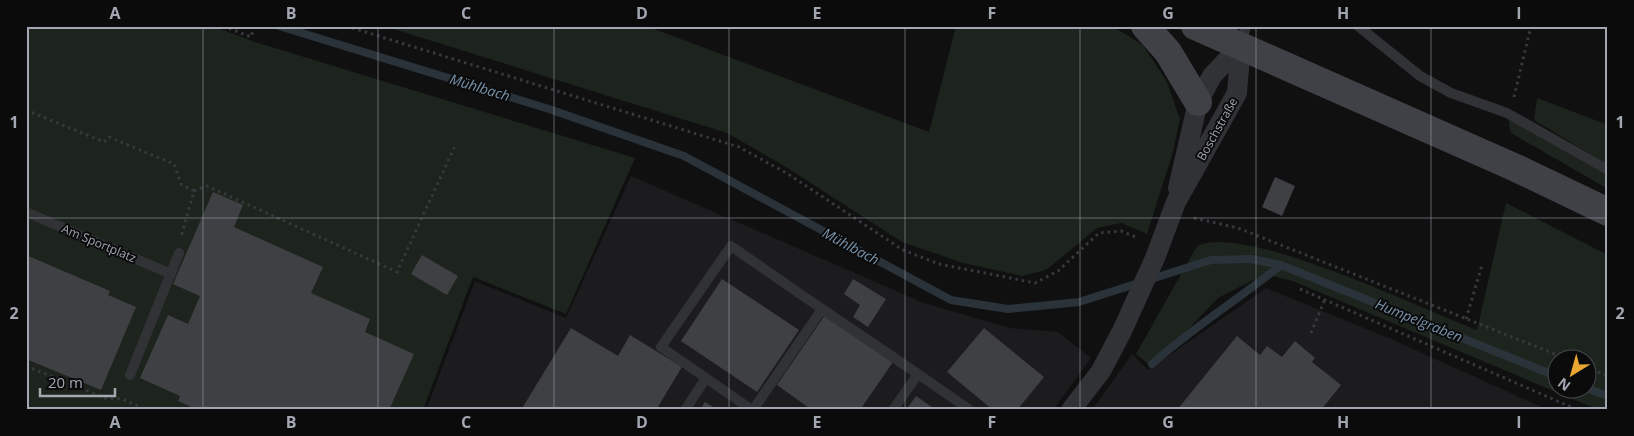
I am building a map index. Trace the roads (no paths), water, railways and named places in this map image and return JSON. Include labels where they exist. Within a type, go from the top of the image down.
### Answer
[{"type":"main road","points":[[1145,26],[1168,52],[1198,102]]},
{"type":"main road","points":[[1195,26],[1244,36],[1608,212]]},
{"type":"street","name":"Boschstraße","points":[[1174,208],[1180,174],[1198,102],[1212,76],[1244,36]]},
{"type":"street","name":"Boschstraße","points":[[1071,410],[1101,371],[1139,295],[1158,252],[1174,208],[1237,94],[1244,36]]},
{"type":"lane","points":[[1358,26],[1420,76],[1451,93],[1507,113],[1608,170]]},
{"type":"lane","name":"Am Sportplatz","points":[[26,212],[171,274]]},
{"type":"lane","points":[[822,309],[752,410],[661,347],[731,246],[970,410]]},
{"type":"lane","points":[[130,375],[171,274],[179,248]]},
{"type":"lane","points":[[893,410],[918,374]]},
{"type":"lane","points":[[684,410],[706,378]]},
{"type":"waterway","name":"Mühlbach","points":[[279,26],[549,109],[684,156],[951,300],[1008,309],[1079,302],[1211,260],[1251,259],[1281,265],[1546,372]]},
{"type":"waterway","name":"Mühlbach","points":[[1152,364],[1183,338],[1281,265]]},
{"type":"waterway","name":"Humpelgraben","points":[[1596,392],[1608,396]]}]
